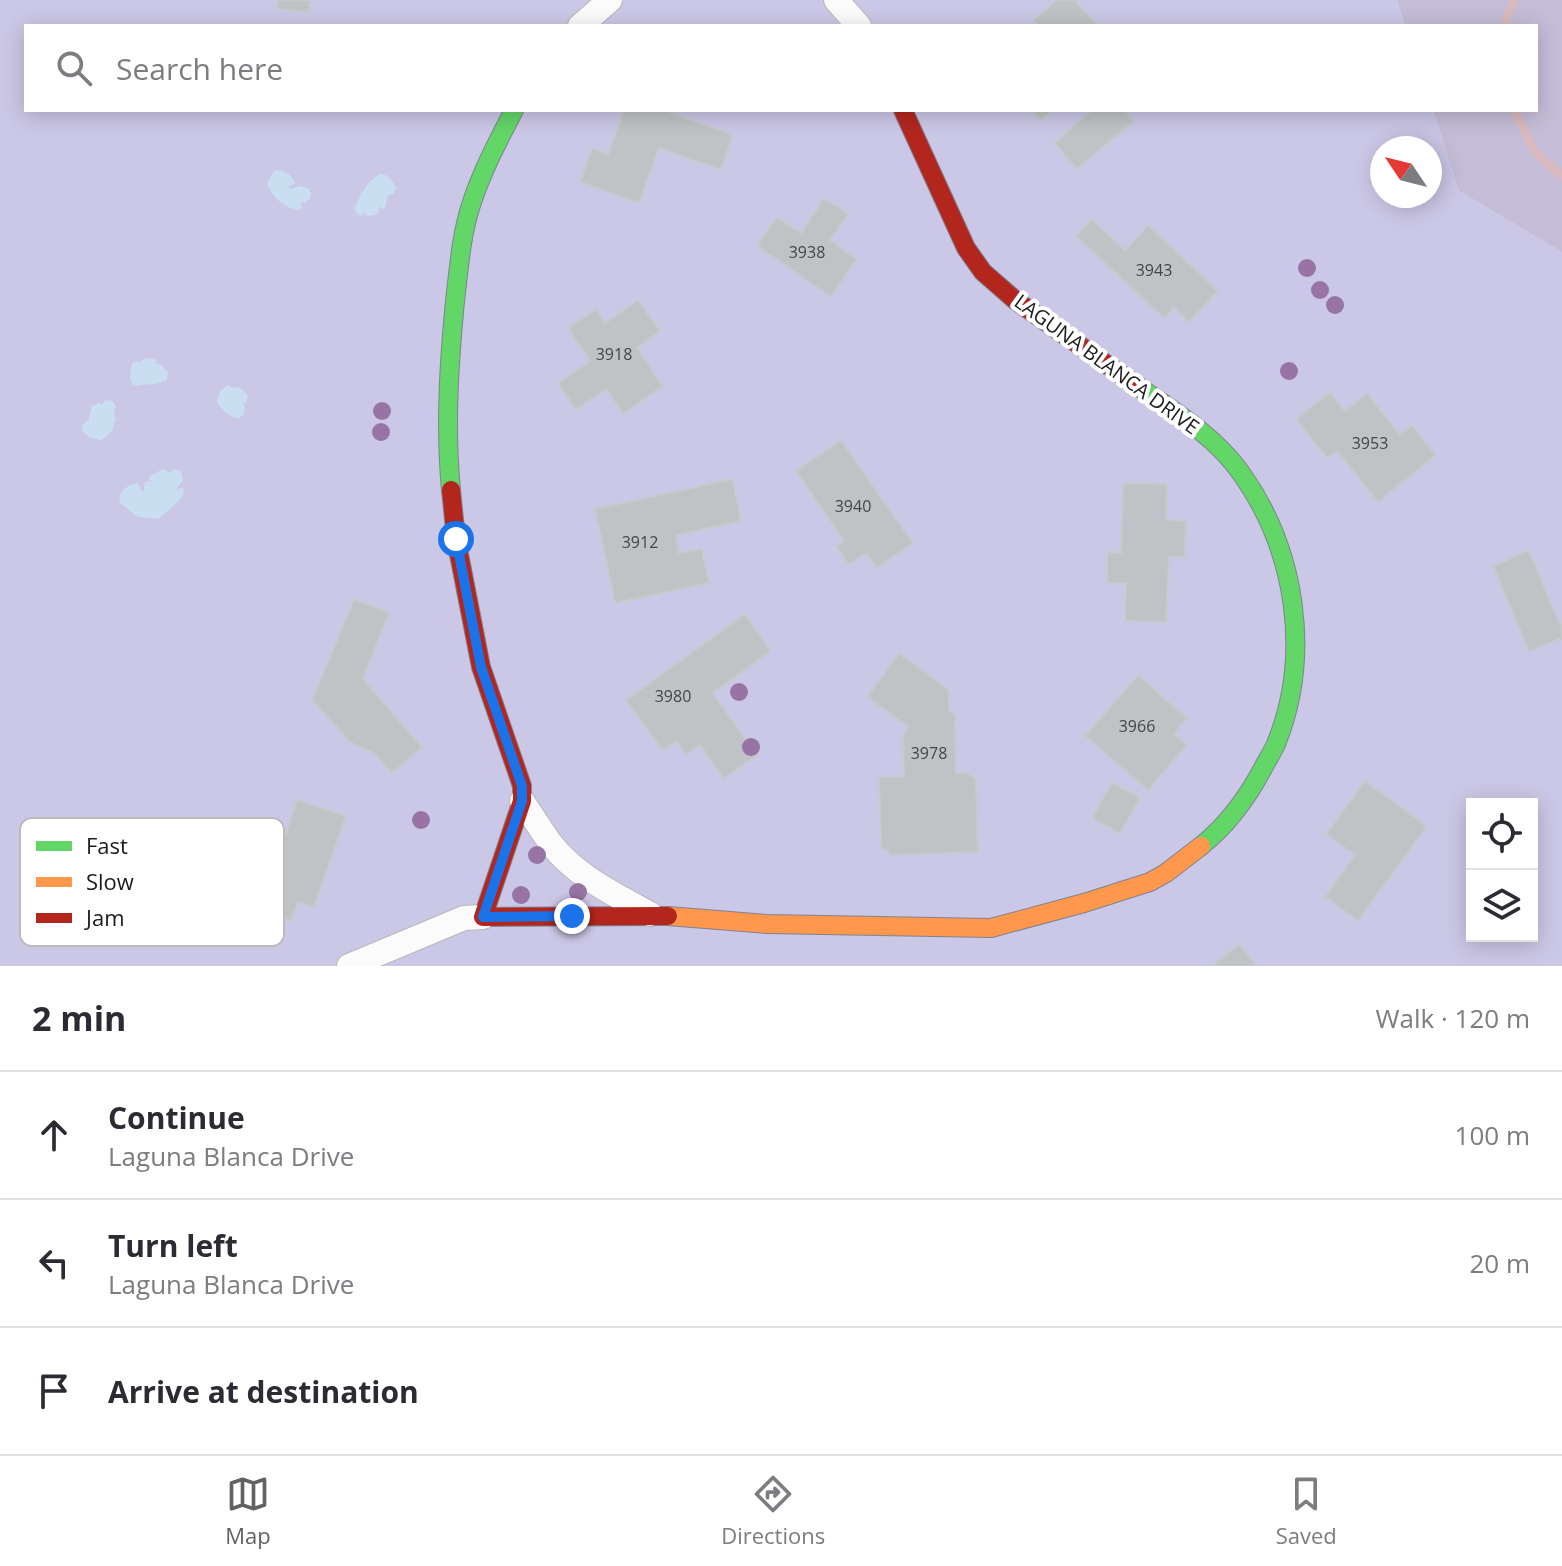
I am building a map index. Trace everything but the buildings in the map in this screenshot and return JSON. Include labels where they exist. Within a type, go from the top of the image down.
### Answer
[{"type":"street","points":[[582,24],[610,0]]},
{"type":"street","points":[[836,0],[857,24]]},
{"type":"street","name":"LAGUNA BLANCA DRIVE","points":[[513,112],[486,165],[471,205],[461,247],[450,351],[447,445],[456,539],[481,667],[522,786],[522,801],[552,845],[576,869],[601,887],[654,915]]},
{"type":"street","name":"LAGUNA BLANCA DRIVE","points":[[349,966],[464,918],[654,915],[767,924],[991,928],[1150,882],[1211,838],[1249,794],[1276,744],[1292,689],[1296,631],[1289,575],[1270,520],[1240,471],[1202,431],[1015,300],[983,272],[966,248],[904,112]]},
{"type":"street","points":[[483,917],[522,801]]},
{"type":"shaded area","points":[[0,0],[1397,0],[1404,24],[24,24],[24,112],[1434,112],[1441,136],[1370,136],[1370,208],[1442,208],[1442,138],[1459,191],[1562,252],[1562,966],[0,966]]},
{"type":"shaded area","points":[[1397,0],[1562,0],[1562,252],[1459,191],[1434,112],[1538,112],[1538,24],[1404,24]]},
{"type":"sand","points":[[279,170],[294,180],[295,183],[288,187],[290,189],[301,186],[309,189],[310,199],[307,203],[301,202],[300,210],[284,205],[269,188],[267,183],[274,171]]},
{"type":"sand","points":[[380,174],[392,180],[396,188],[394,193],[388,196],[385,209],[379,206],[379,212],[375,215],[366,216],[365,212],[362,216],[358,215],[354,209],[361,194]]},
{"type":"sand","points":[[150,358],[157,360],[155,363],[168,372],[167,380],[136,386],[132,384],[132,363]]},
{"type":"sand","points":[[228,385],[240,388],[248,396],[243,404],[244,414],[239,418],[226,413],[217,402],[220,391]]},
{"type":"sand","points":[[105,400],[112,401],[116,406],[116,420],[110,433],[101,440],[91,438],[82,431],[82,426],[89,419],[92,405],[99,402],[102,405]]},
{"type":"sand","points":[[163,469],[170,473],[173,469],[181,471],[183,480],[176,489],[183,488],[184,493],[158,519],[138,517],[120,503],[120,495],[127,487],[138,483],[144,491],[144,484],[153,482],[150,476]]},
{"type":"waterway","points":[[1505,24],[1514,0]]},
{"type":"waterway","points":[[1515,112],[1535,152],[1562,176]]},
{"type":"traffic: fast","points":[[451,490],[448,443],[450,372],[463,240],[480,180],[513,112]]},
{"type":"traffic: fast","points":[[1139,387],[1207,436],[1241,473],[1275,535],[1293,604],[1293,675],[1287,710],[1276,744],[1243,801],[1201,846]]},
{"type":"traffic: slow","points":[[668,916],[767,924],[991,928],[1150,882],[1201,846]]},
{"type":"traffic: jam","points":[[904,112],[966,248],[983,272],[1015,300],[1139,387]]},
{"type":"traffic: jam","points":[[451,490],[456,539],[481,667],[522,786],[522,801],[483,917],[668,916]]},
{"type":"route","points":[[456,539],[481,667],[522,786],[522,801],[483,917],[572,916]]}]
